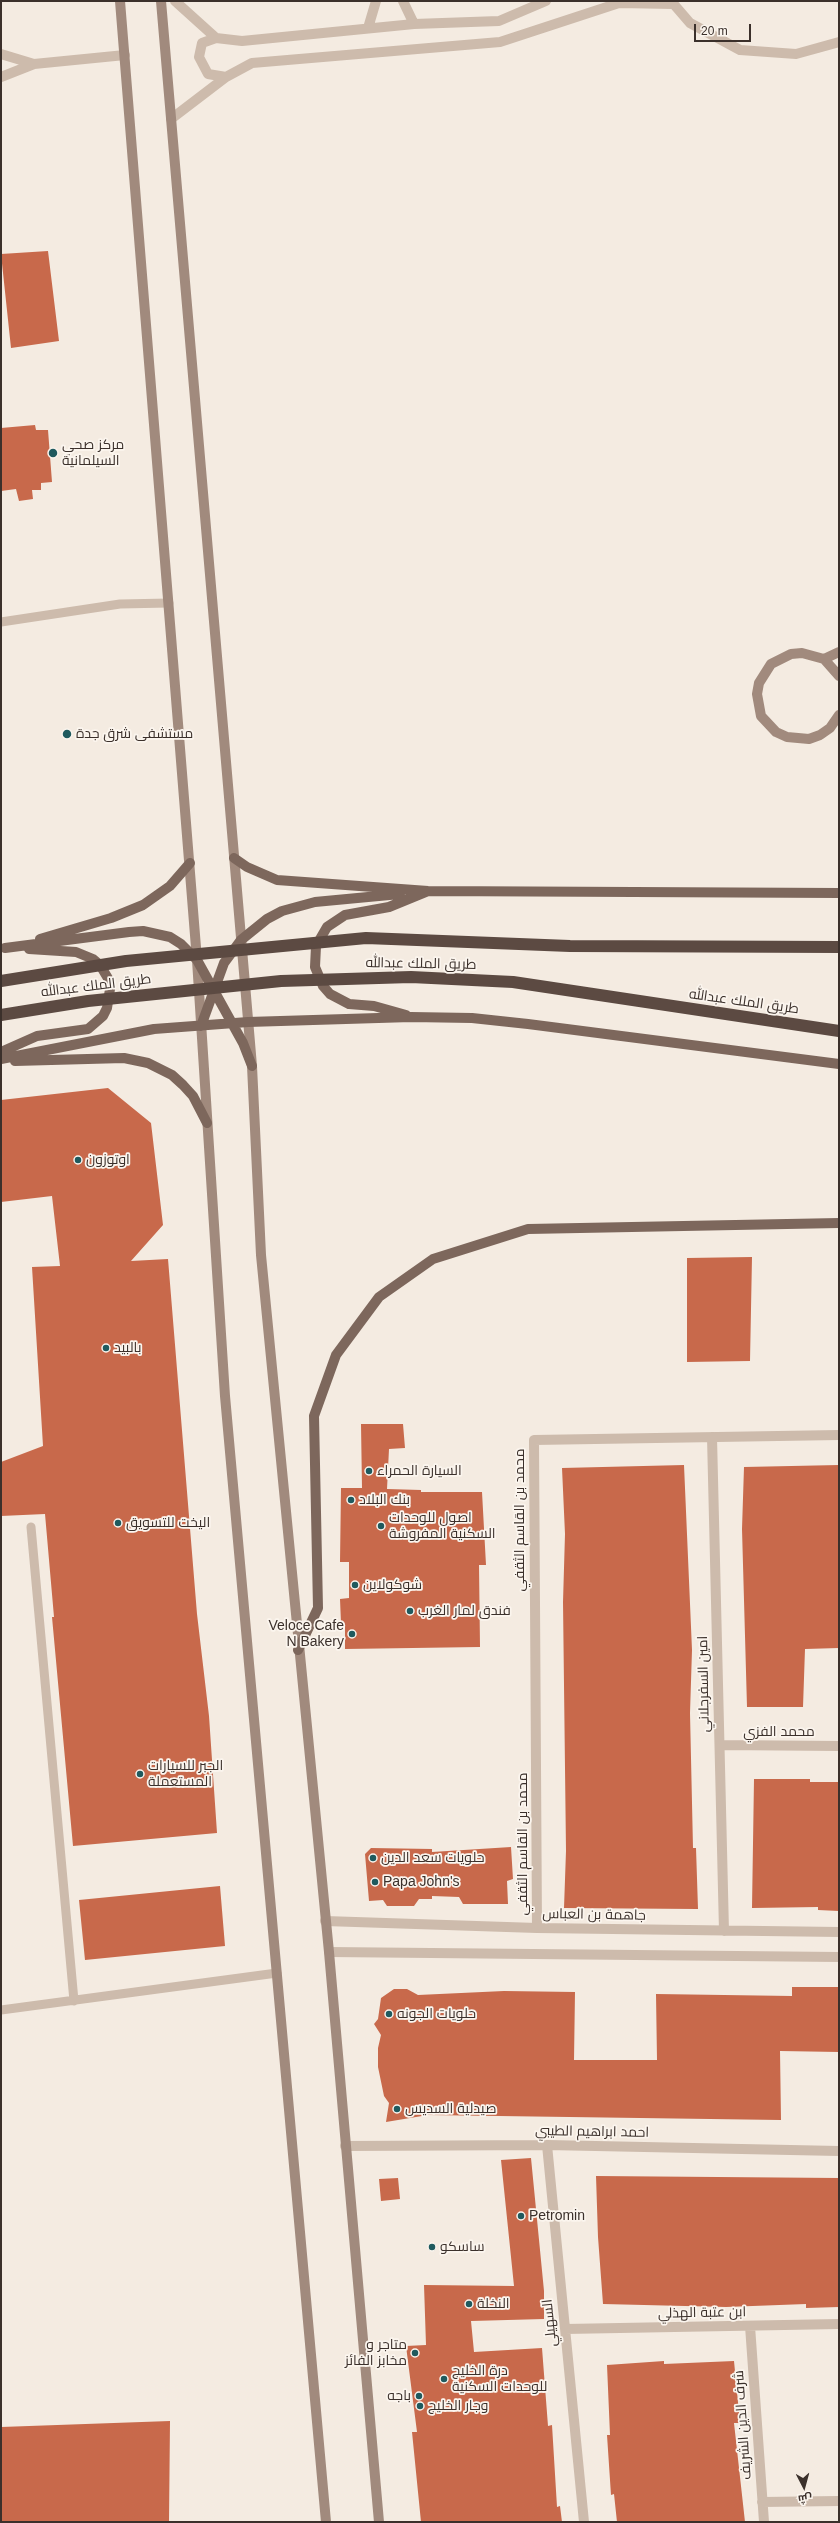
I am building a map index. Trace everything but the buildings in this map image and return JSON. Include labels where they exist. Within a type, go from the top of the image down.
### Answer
[{"type":"highway","points":[[1,981],[126,962],[366,938],[570,946],[839,947]]},
{"type":"highway","name":"طريق الملك عبدالله","points":[[1,1015],[88,1001],[281,981],[411,977],[513,982],[839,1031]]},
{"type":"main road","points":[[120,1],[190,863],[225,1396],[326,2522]]},
{"type":"main road","points":[[161,1],[252,1066],[261,1254],[298,1650],[329,1952],[378,2522]]},
{"type":"main road","points":[[824,659],[839,652]]},
{"type":"main road","points":[[839,676],[824,659],[802,653],[780,657],[767,668],[759,683],[758,705],[761,716],[776,732],[798,739],[820,734],[830,728],[839,715]]},
{"type":"main road","points":[[234,858],[247,867],[277,880],[428,891],[839,893]]},
{"type":"main road","points":[[3,948],[128,913],[158,896],[190,863]]},
{"type":"main road","points":[[201,1026],[224,963],[241,940],[267,919],[298,906],[428,891]]},
{"type":"main road","points":[[411,1017],[393,1010],[349,1004],[339,1000],[323,986],[315,967],[314,956],[321,936],[336,920],[356,912],[389,907],[428,891]]},
{"type":"main road","points":[[3,948],[144,931],[158,933],[176,940],[190,951],[214,988],[252,1066]]},
{"type":"main road","points":[[1,1052],[37,1036],[88,1029],[105,1012],[110,989],[100,965],[86,955],[3,948]]},
{"type":"main road","points":[[1,1061],[154,1029],[248,1022],[411,1017],[472,1018],[528,1024],[839,1064]]},
{"type":"main road","points":[[1,1061],[124,1058],[148,1063],[172,1075],[183,1085],[193,1096],[207,1123]]},
{"type":"main road","points":[[298,1650],[318,1608],[314,1416],[336,1355],[379,1297],[432,1259],[528,1229],[839,1223]]},
{"type":"street","points":[[175,1],[216,38]]},
{"type":"street","points":[[368,28],[376,1]]},
{"type":"street","points":[[403,1],[414,24]]},
{"type":"street","points":[[226,77],[208,74],[199,57],[202,43],[216,38],[242,41],[414,24],[499,21],[546,1]]},
{"type":"street","points":[[171,118],[226,77],[252,64],[500,42],[619,3],[672,2],[690,24],[740,50],[796,54],[839,42]]},
{"type":"street","points":[[1,54],[34,64]]},
{"type":"street","points":[[1,77],[34,64],[125,55]]},
{"type":"street","name":"محمد بن القاسم الثقفي","points":[[537,1928],[534,1440],[839,1435]]},
{"type":"street","name":"امين السفرجلاني","points":[[712,1437],[724,1931]]},
{"type":"street","name":"محمد الفزي","points":[[720,1745],[839,1746]]},
{"type":"street","name":"جاهمة بن العباس","points":[[325,1921],[537,1928],[839,1932]]},
{"type":"street","points":[[329,1952],[839,1957]]},
{"type":"street","name":"احمد ابراهيم الطيبي","points":[[345,2146],[547,2145],[839,2150]]},
{"type":"street","name":"السهيلي","points":[[547,2145],[584,2522]]},
{"type":"street","name":"ابن عتبة الهذلي","points":[[565,2329],[839,2324]]},
{"type":"street","name":"شرف الدين الشريف","points":[[750,2326],[764,2522]]},
{"type":"street","points":[[762,2502],[839,2501]]},
{"type":"lane","points":[[1,622],[120,604],[169,603]]},
{"type":"lane","points":[[31,1527],[74,2000]]},
{"type":"lane","points":[[1,2010],[277,1972]]},
{"type":"place","name":"مركز صحي السيلمانية","points":[[53,453]]},
{"type":"place","name":"مستشفى شرق جدة","points":[[67,734]]},
{"type":"place","name":"اوتوزون","points":[[78,1160]]},
{"type":"place","name":"بالبيد","points":[[106,1348]]},
{"type":"place","name":"السيارة الحمراء","points":[[369,1471]]},
{"type":"place","name":"بنك البلاد","points":[[351,1500]]},
{"type":"place","name":"اليخت للتسويق","points":[[118,1523]]},
{"type":"place","name":"اصول للوحدات السكنية المفروشة","points":[[381,1526]]},
{"type":"place","name":"شوكولاين","points":[[355,1585]]},
{"type":"place","name":"فندق لمار الغرب","points":[[410,1611]]},
{"type":"place","name":"Veloce Cafe N Bakery","points":[[352,1634]]},
{"type":"place","name":"الجبر للسيارات المستعملة","points":[[140,1774]]},
{"type":"place","name":"حلويات سعد الدين","points":[[373,1858]]},
{"type":"place","name":"Papa John's","points":[[375,1882]]},
{"type":"place","name":"حلويات الجونه","points":[[389,2014]]},
{"type":"place","name":"صيدلية السديس","points":[[397,2109]]},
{"type":"place","name":"Petromin","points":[[521,2216]]},
{"type":"place","name":"ساسكو","points":[[432,2247]]},
{"type":"place","name":"النخلة","points":[[469,2304]]},
{"type":"place","name":"متاجر و مخابز الفائز","points":[[415,2353]]},
{"type":"place","name":"درة الخليج للوحدات السكنية","points":[[444,2379]]},
{"type":"place","name":"باجه","points":[[419,2396]]},
{"type":"place","name":"وجار الخليج","points":[[420,2406]]}]
